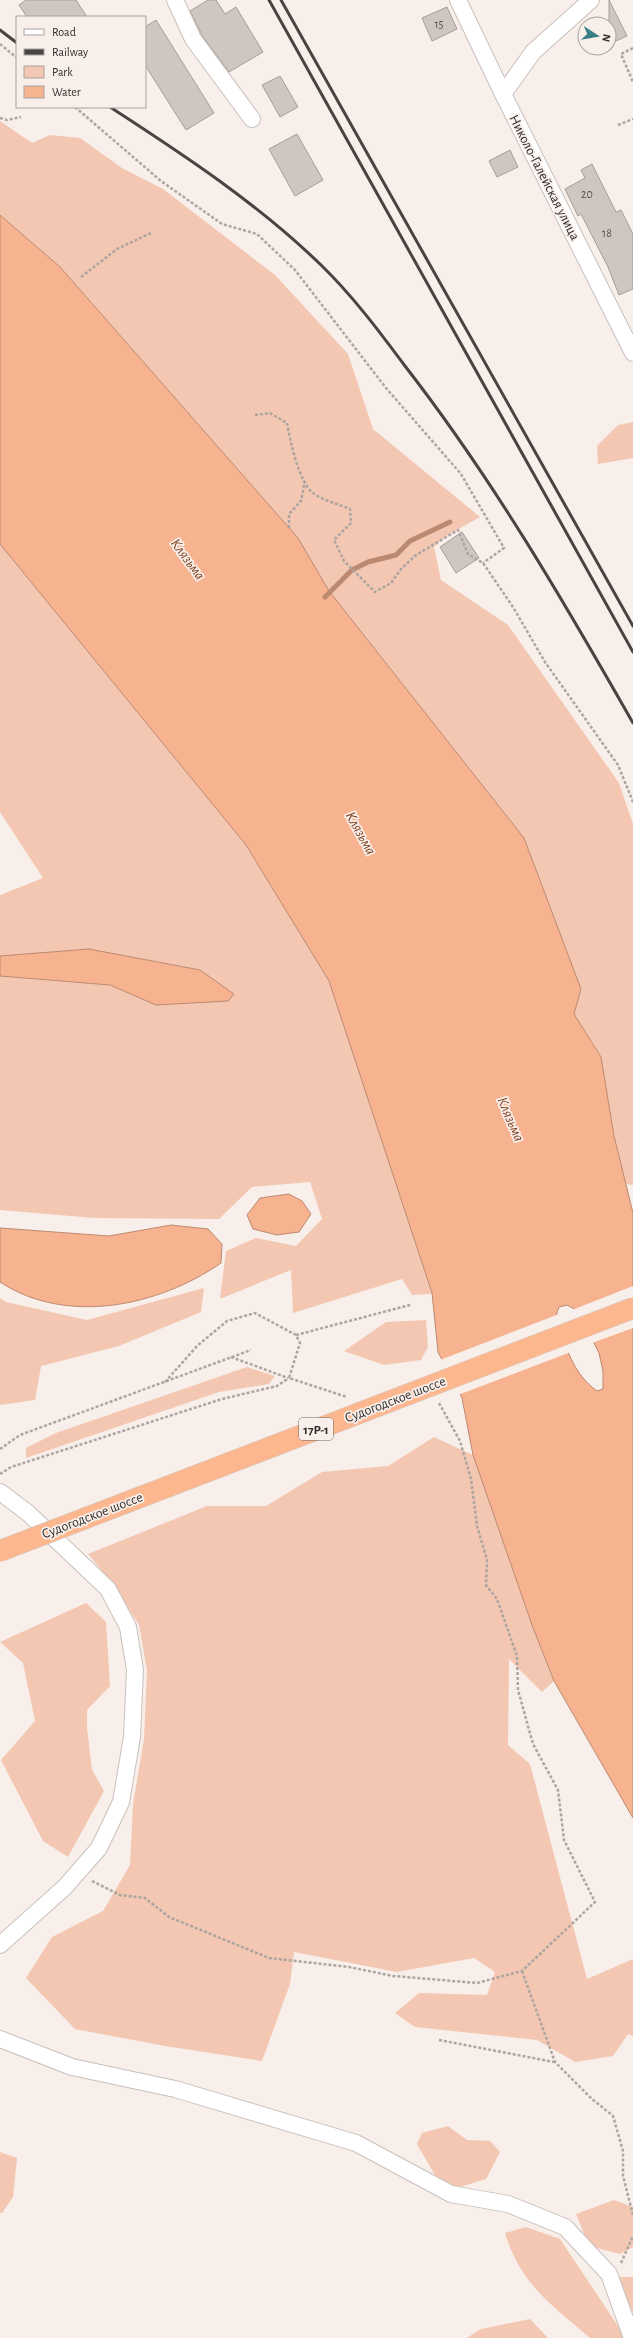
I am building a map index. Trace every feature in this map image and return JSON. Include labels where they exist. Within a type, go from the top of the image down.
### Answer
[{"type":"main road","name":"Судогодское шоссе","points":[[0,1551],[633,1308]]},
{"type":"street","points":[[175,0],[193,39],[252,119]]},
{"type":"street","name":"Николо-Галейская улица","points":[[458,0],[503,94],[633,353]]},
{"type":"street","points":[[503,94],[533,52],[591,0]]},
{"type":"street","points":[[0,1492],[28,1514],[108,1589],[128,1627],[135,1670],[132,1738],[121,1802],[99,1848],[76,1873],[0,1945]]},
{"type":"street","points":[[0,2039],[72,2067],[175,2089],[356,2143],[451,2194],[508,2204],[565,2227],[609,2274],[632,2338]]},
{"type":"path","points":[[0,44],[16,57]]},
{"type":"path","points":[[633,48],[621,54],[633,82]]},
{"type":"path","points":[[76,108],[161,181],[222,224],[257,234],[295,270],[386,388],[461,474],[504,548],[484,563]]},
{"type":"path","points":[[0,118],[7,120],[21,117]]},
{"type":"path","points":[[618,125],[633,119]]},
{"type":"path","points":[[81,277],[117,249],[151,233]]},
{"type":"path","points":[[255,415],[270,413],[287,424],[291,446],[305,480],[312,492],[350,509],[351,523],[334,540],[344,561],[375,592],[391,583],[416,555],[458,530],[468,554],[484,563],[513,607],[545,662],[618,765],[633,802]]},
{"type":"path","points":[[289,528],[289,514],[301,501],[305,480]]},
{"type":"path","points":[[296,1335],[410,1305]]},
{"type":"path","points":[[0,1474],[11,1468],[222,1399],[277,1386],[289,1378],[300,1343],[296,1335],[255,1313],[227,1321],[197,1346],[165,1382]]},
{"type":"path","points":[[0,1449],[20,1436],[251,1350]]},
{"type":"path","points":[[231,1357],[348,1397]]},
{"type":"path","points":[[76,1873],[120,1896],[145,1898],[169,1917],[269,1958],[349,1967],[393,1976],[477,1984],[522,1971],[594,1902],[564,1840],[558,1790],[533,1744],[518,1690],[517,1656],[497,1599],[486,1585],[488,1560],[478,1526],[471,1479],[460,1441],[442,1405],[437,1401]]},
{"type":"path","points":[[522,1971],[555,2062],[592,2099],[613,2116],[623,2151],[622,2176],[633,2214]]},
{"type":"path","points":[[438,2040],[555,2062]]},
{"type":"path","points":[[609,2274],[620,2266],[633,2236]]},
{"type":"green space","points":[[0,121],[32,143],[50,135],[80,138],[122,168],[163,189],[275,275],[348,354],[373,429],[480,517],[446,536],[434,547],[441,580],[508,625],[619,783],[633,824],[633,1185],[626,1184],[614,1136],[601,1057],[574,1014],[581,989],[524,838],[329,591],[298,538],[60,267],[0,215]]},
{"type":"green space","points":[[633,422],[633,458],[598,464],[597,446],[618,425]]},
{"type":"green space","points":[[0,544],[246,845],[329,981],[432,1294],[412,1295],[402,1279],[293,1313],[291,1270],[220,1299],[226,1251],[256,1238],[296,1246],[322,1219],[310,1182],[252,1187],[219,1219],[94,1218],[0,1210],[0,976],[110,985],[156,1005],[200,970],[89,949],[0,956],[0,895],[43,878],[0,812]]},
{"type":"green space","points":[[204,1288],[201,1312],[119,1346],[41,1366],[35,1400],[0,1405],[0,1298],[6,1302],[87,1320]]},
{"type":"green space","points":[[426,1320],[428,1347],[421,1360],[384,1365],[344,1351],[386,1322]]},
{"type":"green space","points":[[247,1367],[275,1376],[269,1384],[219,1392],[26,1458],[26,1448],[56,1433]]},
{"type":"green space","points":[[434,1437],[473,1455],[532,1625],[554,1681],[542,1692],[509,1659],[508,1745],[530,1764],[587,1979],[633,1959],[633,2036],[628,2034],[613,2056],[575,2062],[537,2040],[415,2027],[395,2013],[419,1993],[487,1995],[495,1972],[474,1958],[397,1972],[294,1952],[290,1984],[262,2061],[165,2046],[75,2029],[26,1978],[52,1937],[103,1911],[130,1865],[133,1804],[144,1739],[147,1671],[139,1625],[113,1584],[88,1554],[207,1506],[266,1506],[322,1472],[388,1466]]},
{"type":"green space","points":[[86,1603],[106,1622],[110,1686],[87,1710],[87,1727],[92,1770],[104,1791],[68,1857],[43,1841],[1,1760],[35,1721],[23,1663],[0,1642]]},
{"type":"green space","points":[[448,2126],[467,2140],[490,2141],[500,2152],[486,2179],[460,2187],[439,2182],[417,2144],[422,2133]]},
{"type":"green space","points":[[0,2152],[17,2158],[13,2197],[2,2213],[0,2213]]},
{"type":"green space","points":[[614,2200],[633,2207],[633,2247],[620,2254],[589,2246],[576,2214]]},
{"type":"green space","points":[[526,2227],[560,2239],[620,2329],[633,2326],[633,2338],[590,2338],[550,2304],[520,2267],[505,2233]]},
{"type":"green space","points":[[617,2277],[633,2277],[633,2313]]},
{"type":"green space","points":[[530,2319],[548,2338],[467,2338],[481,2329]]},
{"type":"water","name":"Клязьма","points":[[0,215],[60,267],[298,538],[329,591],[524,838],[581,989],[574,1014],[601,1057],[614,1136],[633,1213],[633,1818],[554,1681],[532,1625],[473,1455],[462,1398],[438,1352],[432,1293],[329,981],[246,845],[0,544]],"holes":[[[567,1305],[578,1311],[599,1353],[603,1371],[603,1389],[597,1391],[576,1368],[555,1319],[559,1307]]]},
{"type":"water","points":[[89,949],[200,970],[234,994],[228,1001],[156,1005],[110,985],[0,976],[0,956]]},
{"type":"water","points":[[289,1194],[302,1201],[311,1214],[299,1232],[277,1235],[253,1229],[247,1215],[260,1198]]},
{"type":"water","points":[[171,1225],[208,1229],[222,1244],[221,1263],[196,1278],[170,1290],[141,1300],[112,1305],[83,1307],[54,1304],[26,1296],[0,1282],[0,1228],[109,1236]]},
{"type":"pier","points":[[633,1286],[633,1328],[592,1343],[577,1312],[572,1310]]},
{"type":"pier","points":[[559,1314],[557,1319],[571,1352],[458,1395],[440,1360]]},
{"type":"building","points":[[26,0],[76,0],[86,16],[26,16],[19,5]]},
{"type":"building","points":[[208,0],[216,0],[225,14],[236,7],[263,52],[229,72],[203,37],[190,11]]},
{"type":"building","points":[[609,0],[617,16],[609,16]]},
{"type":"building","points":[[447,7],[457,29],[432,41],[422,18]]},
{"type":"building","points":[[617,16],[627,36],[617,40]]},
{"type":"building","points":[[156,20],[214,113],[186,130],[146,67],[146,26]]},
{"type":"building","points":[[280,76],[298,107],[280,117],[262,85]]},
{"type":"building","points":[[297,134],[323,180],[295,196],[269,149]]},
{"type":"building","points":[[510,150],[518,167],[497,177],[489,161]]},
{"type":"building","points":[[592,164],[616,212],[621,210],[633,234],[633,289],[619,295],[608,267],[581,214],[578,216],[565,189],[585,178],[581,170]]},
{"type":"building","points":[[462,532],[479,558],[456,573],[440,547]]},
{"type":"waterway","points":[[325,597],[352,570],[368,562],[396,555],[410,541],[450,522]]},
{"type":"railway","points":[[269,0],[633,652]]},
{"type":"railway","points":[[281,0],[633,626]]},
{"type":"railway","points":[[0,30],[16,42]]},
{"type":"railway","points":[[112,108],[165,143],[246,200],[297,242],[321,265],[354,301],[437,408],[497,496],[580,631],[633,723]]}]
